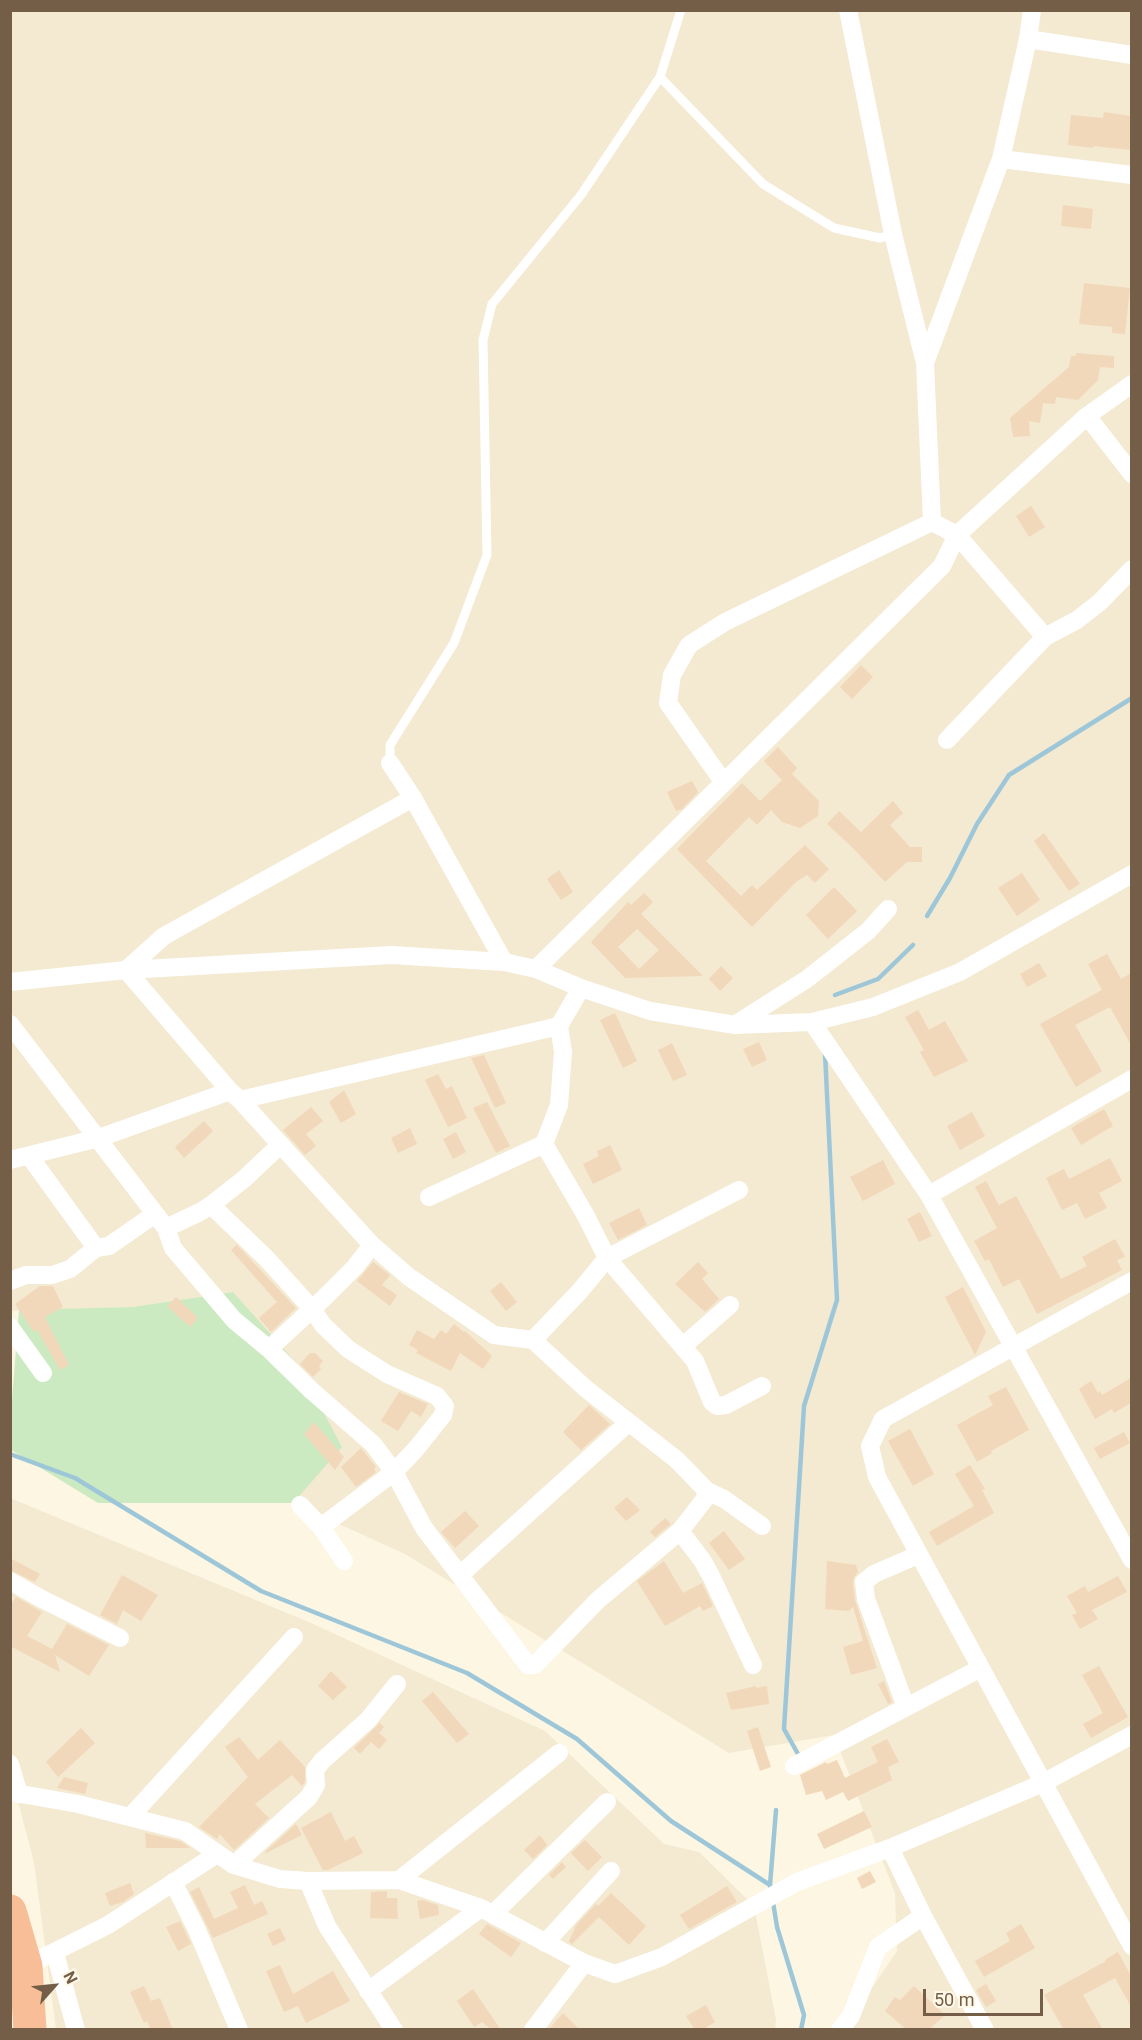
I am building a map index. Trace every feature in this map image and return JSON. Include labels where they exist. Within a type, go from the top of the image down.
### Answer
[{"type":"highway","points":[[10,1911],[30,1965],[30,2030]]},
{"type":"street","points":[[848,10],[893,234],[925,363],[932,522]]},
{"type":"street","points":[[925,363],[1001,159],[1028,39],[1032,10]]},
{"type":"street","points":[[1028,39],[1131,55]]},
{"type":"street","points":[[1001,159],[1131,175]]},
{"type":"street","points":[[536,969],[942,566],[957,535],[1088,416],[1131,384]]},
{"type":"street","points":[[1088,416],[1131,474]]},
{"type":"street","points":[[932,522],[957,535],[1046,637]]},
{"type":"street","points":[[724,783],[668,703],[672,675],[689,645],[725,622],[932,522]]},
{"type":"street","points":[[946,740],[1046,637],[1077,620],[1100,602],[1131,569]]},
{"type":"street","points":[[390,763],[413,798],[504,962]]},
{"type":"street","points":[[126,970],[164,936],[413,798]]},
{"type":"street","points":[[10,982],[126,970],[392,955],[504,962],[536,969],[581,988],[650,1011],[735,1025],[812,1022],[873,1007],[960,972],[1131,874]]},
{"type":"street","points":[[735,1025],[807,979],[868,931],[888,909]]},
{"type":"street","points":[[126,970],[235,1096],[372,1245],[409,1277],[494,1335],[533,1340],[585,1388],[677,1460],[707,1491],[724,1499],[762,1526]]},
{"type":"street","points":[[429,1197],[544,1144],[559,1105],[563,1052],[559,1026],[581,988]]},
{"type":"street","points":[[812,1022],[929,1196],[1131,1560]]},
{"type":"street","points":[[10,1024],[160,1221],[173,1248],[234,1320],[373,1444],[394,1472],[424,1528],[528,1665],[535,1665],[598,1600],[680,1531],[704,1500],[707,1491]]},
{"type":"street","points":[[10,1160],[30,1157],[99,1138],[235,1096],[559,1026]]},
{"type":"street","points":[[929,1196],[1131,1079]]},
{"type":"street","points":[[544,1144],[586,1216],[607,1258],[695,1361],[712,1402],[717,1406],[726,1406],[762,1386]]},
{"type":"street","points":[[10,1281],[26,1275],[52,1275],[70,1269],[96,1248],[109,1246],[160,1221],[200,1212],[244,1179],[280,1145]]},
{"type":"street","points":[[30,1157],[96,1248]]},
{"type":"street","points":[[533,1340],[580,1291],[607,1258],[739,1190]]},
{"type":"street","points":[[211,1205],[267,1259],[312,1310],[322,1325],[348,1349],[387,1374],[437,1396],[445,1406],[443,1415],[394,1472],[321,1527]]},
{"type":"street","points":[[269,1349],[355,1267],[372,1245]]},
{"type":"street","points":[[1131,1281],[883,1419],[870,1446],[877,1477],[1131,1946]]},
{"type":"street","points":[[683,1347],[730,1305]]},
{"type":"street","points":[[10,1327],[43,1373]]},
{"type":"street","points":[[460,1575],[628,1423]]},
{"type":"street","points":[[300,1505],[321,1527],[344,1561]]},
{"type":"street","points":[[680,1531],[707,1568],[753,1665]]},
{"type":"street","points":[[906,1707],[866,1599],[864,1582],[874,1574],[918,1555]]},
{"type":"street","points":[[10,1581],[120,1638]]},
{"type":"street","points":[[130,1817],[294,1637]]},
{"type":"street","points":[[794,1766],[981,1668]]},
{"type":"street","points":[[234,1865],[309,1797],[316,1785],[315,1770],[322,1761],[368,1720],[397,1684]]},
{"type":"street","points":[[10,1764],[15,1793],[78,1803],[185,1831],[234,1865],[280,1879],[399,1880],[487,1911],[584,1963],[615,1974],[662,1958],[797,1882],[890,1848],[1043,1783],[1131,1735]]},
{"type":"street","points":[[399,1880],[559,1754]]},
{"type":"street","points":[[368,1990],[487,1911],[607,1802]]},
{"type":"street","points":[[890,1848],[922,1916],[985,2030]]},
{"type":"street","points":[[76,2030],[30,1965],[108,1925],[217,1854]]},
{"type":"street","points":[[545,1943],[611,1871]]},
{"type":"street","points":[[308,1881],[327,1926],[394,2030]]},
{"type":"street","points":[[173,1882],[197,1930],[239,2030]]},
{"type":"street","points":[[840,2030],[850,2016],[878,1947],[922,1916]]},
{"type":"street","points":[[533,2030],[584,1963]]},
{"type":"lane","points":[[390,763],[390,745],[454,643],[487,555],[483,340],[492,304],[581,195],[660,77],[681,10]]},
{"type":"lane","points":[[660,77],[763,184],[834,228],[880,238],[893,234]]},
{"type":"shaded area","points":[[10,11],[1131,11],[1131,2029],[844,2029],[897,1951],[895,1893],[834,1735],[729,1753],[405,1554],[293,1503],[233,1292],[132,1307],[11,1311]]},
{"type":"shaded area","points":[[10,1498],[311,1623],[545,1731],[664,1844],[699,1852],[754,1906],[776,2020],[775,2029],[56,2029],[34,1862],[11,1775]]},
{"type":"green space","points":[[233,1292],[298,1365],[342,1447],[293,1503],[98,1503],[11,1450],[11,1413],[19,1310],[132,1307]]},
{"type":"building","points":[[1104,112],[1131,116],[1131,150],[1068,145],[1071,115],[1103,118]]},
{"type":"building","points":[[1063,205],[1093,209],[1091,229],[1061,226]]},
{"type":"building","points":[[1084,283],[1130,288],[1125,334],[1112,333],[1112,327],[1079,324]]},
{"type":"building","points":[[1076,353],[1114,356],[1114,368],[1100,367],[1098,380],[1078,400],[1056,397],[1055,404],[1043,403],[1040,423],[1029,421],[1030,436],[1013,437],[1010,418],[1069,367],[1071,356],[1076,356]]},
{"type":"building","points":[[1031,506],[1045,527],[1029,537],[1016,516]]},
{"type":"building","points":[[861,665],[873,677],[852,699],[840,687]]},
{"type":"building","points":[[778,747],[797,768],[792,774],[819,801],[818,816],[800,828],[782,822],[771,810],[757,825],[749,817],[706,861],[741,896],[752,885],[757,890],[805,845],[829,869],[815,883],[807,875],[797,881],[752,927],[677,849],[742,783],[760,801],[782,780],[764,761]]},
{"type":"building","points":[[692,781],[698,792],[682,809],[676,811],[667,792]]},
{"type":"building","points":[[893,801],[903,813],[890,825],[910,847],[922,847],[922,862],[907,862],[885,882],[827,824],[839,811],[861,832]]},
{"type":"building","points":[[1044,833],[1080,884],[1069,891],[1034,841]]},
{"type":"building","points":[[559,870],[573,892],[561,900],[547,879]]},
{"type":"building","points":[[1022,873],[1040,900],[1017,916],[998,888]]},
{"type":"building","points":[[834,887],[857,911],[828,939],[806,915]]},
{"type":"building","points":[[644,893],[653,902],[641,914],[703,976],[625,978],[591,942],[628,902],[631,905]],"holes":[[[637,929],[659,950],[639,969],[618,947]]]},
{"type":"building","points":[[1107,954],[1121,979],[1131,973],[1131,1045],[1110,1007],[1075,1025],[1102,1071],[1076,1087],[1040,1024],[1102,990],[1088,964]]},
{"type":"building","points":[[1039,963],[1047,976],[1027,987],[1020,974]]},
{"type":"building","points":[[721,966],[733,978],[720,991],[709,979]]},
{"type":"building","points":[[918,1010],[929,1030],[945,1021],[968,1061],[934,1077],[920,1052],[924,1050],[905,1017]]},
{"type":"building","points":[[615,1013],[637,1061],[623,1068],[600,1020]]},
{"type":"building","points":[[759,1042],[767,1060],[752,1067],[743,1049]]},
{"type":"building","points":[[672,1043],[687,1075],[673,1081],[658,1050]]},
{"type":"building","points":[[484,1055],[506,1103],[495,1108],[471,1058]]},
{"type":"building","points":[[438,1074],[446,1089],[452,1086],[467,1118],[448,1127],[425,1080]]},
{"type":"building","points":[[344,1090],[356,1114],[341,1123],[329,1102]]},
{"type":"building","points":[[487,1102],[510,1146],[496,1153],[473,1108]]},
{"type":"building","points":[[311,1107],[323,1121],[306,1134],[316,1146],[305,1155],[283,1130]]},
{"type":"building","points":[[1104,1109],[1113,1126],[1081,1145],[1071,1128]]},
{"type":"building","points":[[972,1112],[985,1136],[960,1150],[947,1126]]},
{"type":"building","points":[[204,1121],[213,1131],[184,1158],[175,1147]]},
{"type":"building","points":[[410,1128],[417,1144],[398,1153],[391,1138]]},
{"type":"building","points":[[456,1132],[466,1152],[453,1159],[443,1139]]},
{"type":"building","points":[[610,1145],[622,1170],[593,1184],[583,1164],[599,1156],[597,1151]]},
{"type":"building","points":[[1110,1158],[1122,1181],[1099,1193],[1107,1208],[1085,1219],[1077,1203],[1062,1210],[1046,1178],[1064,1169],[1069,1179]]},
{"type":"building","points":[[883,1160],[895,1184],[863,1201],[850,1177]]},
{"type":"building","points":[[986,1181],[999,1205],[1016,1196],[1061,1279],[1087,1266],[1082,1257],[1115,1239],[1125,1257],[1117,1260],[1122,1270],[1037,1314],[1019,1279],[1003,1287],[989,1259],[985,1261],[974,1241],[997,1228],[975,1187]]},
{"type":"building","points":[[639,1208],[647,1225],[618,1240],[609,1223]]},
{"type":"building","points":[[920,1212],[932,1236],[919,1242],[907,1219]]},
{"type":"building","points":[[237,1245],[296,1308],[271,1332],[259,1318],[277,1302],[231,1250]]},
{"type":"building","points":[[373,1262],[390,1275],[382,1285],[397,1295],[390,1306],[357,1281]]},
{"type":"building","points":[[698,1262],[708,1273],[702,1279],[719,1299],[705,1312],[675,1284]]},
{"type":"building","points":[[501,1282],[517,1302],[506,1311],[490,1291]]},
{"type":"building","points":[[40,1286],[53,1286],[63,1307],[45,1317],[69,1365],[60,1370],[37,1330],[34,1332],[15,1304]]},
{"type":"building","points":[[963,1287],[986,1332],[975,1355],[945,1297]]},
{"type":"building","points":[[176,1297],[198,1318],[190,1327],[167,1306]]},
{"type":"building","points":[[454,1324],[492,1356],[483,1369],[460,1353],[451,1371],[416,1353],[418,1350],[409,1345],[417,1330],[434,1339],[441,1330],[446,1334]]},
{"type":"building","points":[[310,1353],[315,1353],[323,1361],[319,1366],[321,1369],[313,1377],[300,1364]]},
{"type":"building","points":[[1131,1378],[1131,1403],[1114,1413],[1112,1409],[1095,1419],[1079,1389],[1091,1381],[1098,1393],[1100,1391],[1102,1395]]},
{"type":"building","points":[[1006,1387],[1029,1430],[991,1451],[992,1453],[977,1462],[957,1425],[993,1405],[988,1396]]},
{"type":"building","points":[[399,1392],[428,1404],[421,1417],[411,1411],[398,1431],[381,1421]]},
{"type":"building","points":[[589,1405],[610,1424],[581,1450],[563,1432]]},
{"type":"building","points":[[314,1422],[344,1457],[335,1470],[304,1434]]},
{"type":"building","points":[[910,1429],[934,1474],[913,1486],[888,1441]]},
{"type":"building","points":[[1124,1432],[1130,1443],[1100,1459],[1094,1448]]},
{"type":"building","points":[[361,1448],[376,1467],[374,1469],[376,1472],[356,1487],[341,1467]]},
{"type":"building","points":[[970,1465],[985,1489],[982,1490],[994,1513],[937,1546],[929,1532],[974,1506],[955,1474]]},
{"type":"building","points":[[627,1497],[640,1510],[626,1521],[614,1508]]},
{"type":"building","points":[[465,1511],[479,1526],[455,1548],[441,1532]]},
{"type":"building","points":[[665,1518],[671,1524],[655,1537],[650,1532]]},
{"type":"building","points":[[724,1531],[745,1559],[729,1570],[709,1543]]},
{"type":"building","points":[[10,1558],[40,1574],[35,1582],[10,1570]]},
{"type":"building","points":[[664,1561],[683,1593],[702,1583],[713,1606],[703,1611],[700,1606],[665,1626],[637,1581]]},
{"type":"building","points":[[827,1561],[856,1565],[858,1572],[853,1583],[855,1600],[877,1668],[851,1675],[843,1647],[863,1641],[853,1607],[849,1611],[825,1609]]},
{"type":"building","points":[[122,1575],[158,1595],[141,1621],[123,1610],[117,1624],[100,1615]]},
{"type":"building","points":[[1118,1576],[1127,1592],[1092,1610],[1098,1619],[1080,1629],[1072,1615],[1077,1613],[1067,1596],[1085,1586],[1088,1592]]},
{"type":"building","points":[[11,1594],[42,1612],[27,1636],[52,1649],[67,1624],[109,1645],[89,1676],[55,1655],[60,1672],[10,1646],[10,1606],[16,1597]]},
{"type":"building","points":[[1099,1666],[1128,1717],[1091,1738],[1083,1724],[1103,1713],[1082,1675]]},
{"type":"building","points":[[331,1671],[347,1687],[333,1700],[318,1686]]},
{"type":"building","points":[[884,1681],[892,1702],[888,1704],[878,1684]]},
{"type":"building","points":[[756,1686],[756,1688],[767,1686],[769,1704],[731,1710],[726,1693]]},
{"type":"building","points":[[433,1692],[469,1734],[457,1743],[422,1701]]},
{"type":"building","points":[[380,1723],[384,1727],[379,1733],[387,1740],[379,1749],[371,1742],[360,1754],[354,1748]]},
{"type":"building","points":[[758,1727],[771,1767],[760,1771],[747,1731]]},
{"type":"building","points":[[81,1728],[95,1743],[58,1777],[46,1762]]},
{"type":"building","points":[[239,1737],[258,1760],[280,1740],[305,1767],[305,1782],[302,1786],[292,1775],[255,1804],[269,1818],[234,1850],[220,1834],[217,1839],[199,1827],[248,1777],[225,1747]]},
{"type":"building","points":[[887,1739],[899,1762],[888,1767],[892,1780],[848,1801],[843,1792],[826,1800],[822,1791],[806,1795],[800,1775],[826,1762],[827,1764],[837,1760],[845,1778],[878,1762],[871,1747]]},
{"type":"building","points":[[64,1777],[88,1783],[85,1794],[57,1788]]},
{"type":"building","points":[[864,1811],[872,1827],[824,1849],[817,1834]]},
{"type":"building","points":[[331,1812],[345,1841],[354,1836],[363,1853],[328,1870],[323,1870],[301,1828]]},
{"type":"building","points":[[296,1824],[302,1835],[265,1852]]},
{"type":"building","points":[[145,1833],[180,1841],[190,1848],[146,1848]]},
{"type":"building","points":[[540,1835],[547,1845],[533,1859],[524,1850]]},
{"type":"building","points":[[585,1840],[602,1857],[588,1871],[571,1853]]},
{"type":"building","points":[[562,1862],[566,1867],[553,1879],[549,1875]]},
{"type":"building","points":[[870,1871],[876,1882],[862,1889],[857,1878]]},
{"type":"building","points":[[130,1883],[134,1894],[123,1902],[110,1906],[105,1893]]},
{"type":"building","points":[[245,1885],[254,1905],[262,1901],[268,1914],[213,1938],[190,1892],[199,1887],[214,1919],[238,1908],[230,1892]]},
{"type":"building","points":[[727,1886],[737,1902],[689,1929],[680,1915]]},
{"type":"building","points":[[387,1891],[387,1898],[397,1898],[398,1919],[370,1918],[371,1892]]},
{"type":"building","points":[[611,1893],[646,1926],[629,1945],[599,1917],[572,1944],[569,1942],[576,1925],[596,1904],[598,1906]]},
{"type":"building","points":[[422,1900],[438,1905],[439,1915],[420,1919],[417,1901]]},
{"type":"building","points":[[180,1921],[191,1944],[178,1951],[166,1927]]},
{"type":"building","points":[[487,1924],[521,1943],[511,1957],[479,1934]]},
{"type":"building","points":[[1021,1924],[1035,1948],[984,1977],[975,1961],[1010,1941],[1006,1933]]},
{"type":"building","points":[[280,1928],[286,1940],[273,1946],[267,1934]]},
{"type":"building","points":[[1118,1952],[1131,1976],[1131,2007],[1115,1978],[1083,1995],[1103,2030],[1064,2030],[1044,1995]]},
{"type":"building","points":[[280,1965],[293,1994],[333,1971],[350,2001],[306,2023],[298,2006],[284,2012],[266,1971]]},
{"type":"building","points":[[986,1984],[996,2001],[986,2007],[976,1990]]},
{"type":"building","points":[[144,1986],[151,2001],[160,1998],[173,2030],[151,2030],[147,2021],[144,2023],[130,1992]]},
{"type":"building","points":[[914,1986],[945,2015],[928,2030],[907,2030],[885,2011],[895,1997],[900,2000]]},
{"type":"building","points":[[473,1989],[501,2030],[492,2030],[482,2022],[474,2027],[457,2001]]},
{"type":"building","points":[[706,2005],[715,2022],[702,2030],[695,2030],[686,2016]]},
{"type":"building","points":[[563,2013],[580,2030],[548,2030]]},
{"type":"waterway","points":[[927,916],[950,878],[977,824],[1009,775],[1132,698]]},
{"type":"waterway","points":[[835,995],[878,979],[913,945]]},
{"type":"waterway","points":[[798,1754],[784,1729],[804,1406],[837,1300],[825,1053]]},
{"type":"waterway","points":[[10,1454],[75,1478],[261,1591],[467,1673],[577,1739],[671,1821],[770,1885],[771,1891]]},
{"type":"waterway","points":[[770,1885],[776,1810]]},
{"type":"waterway","points":[[773,1902],[777,1927],[804,2015],[801,2030]]}]
